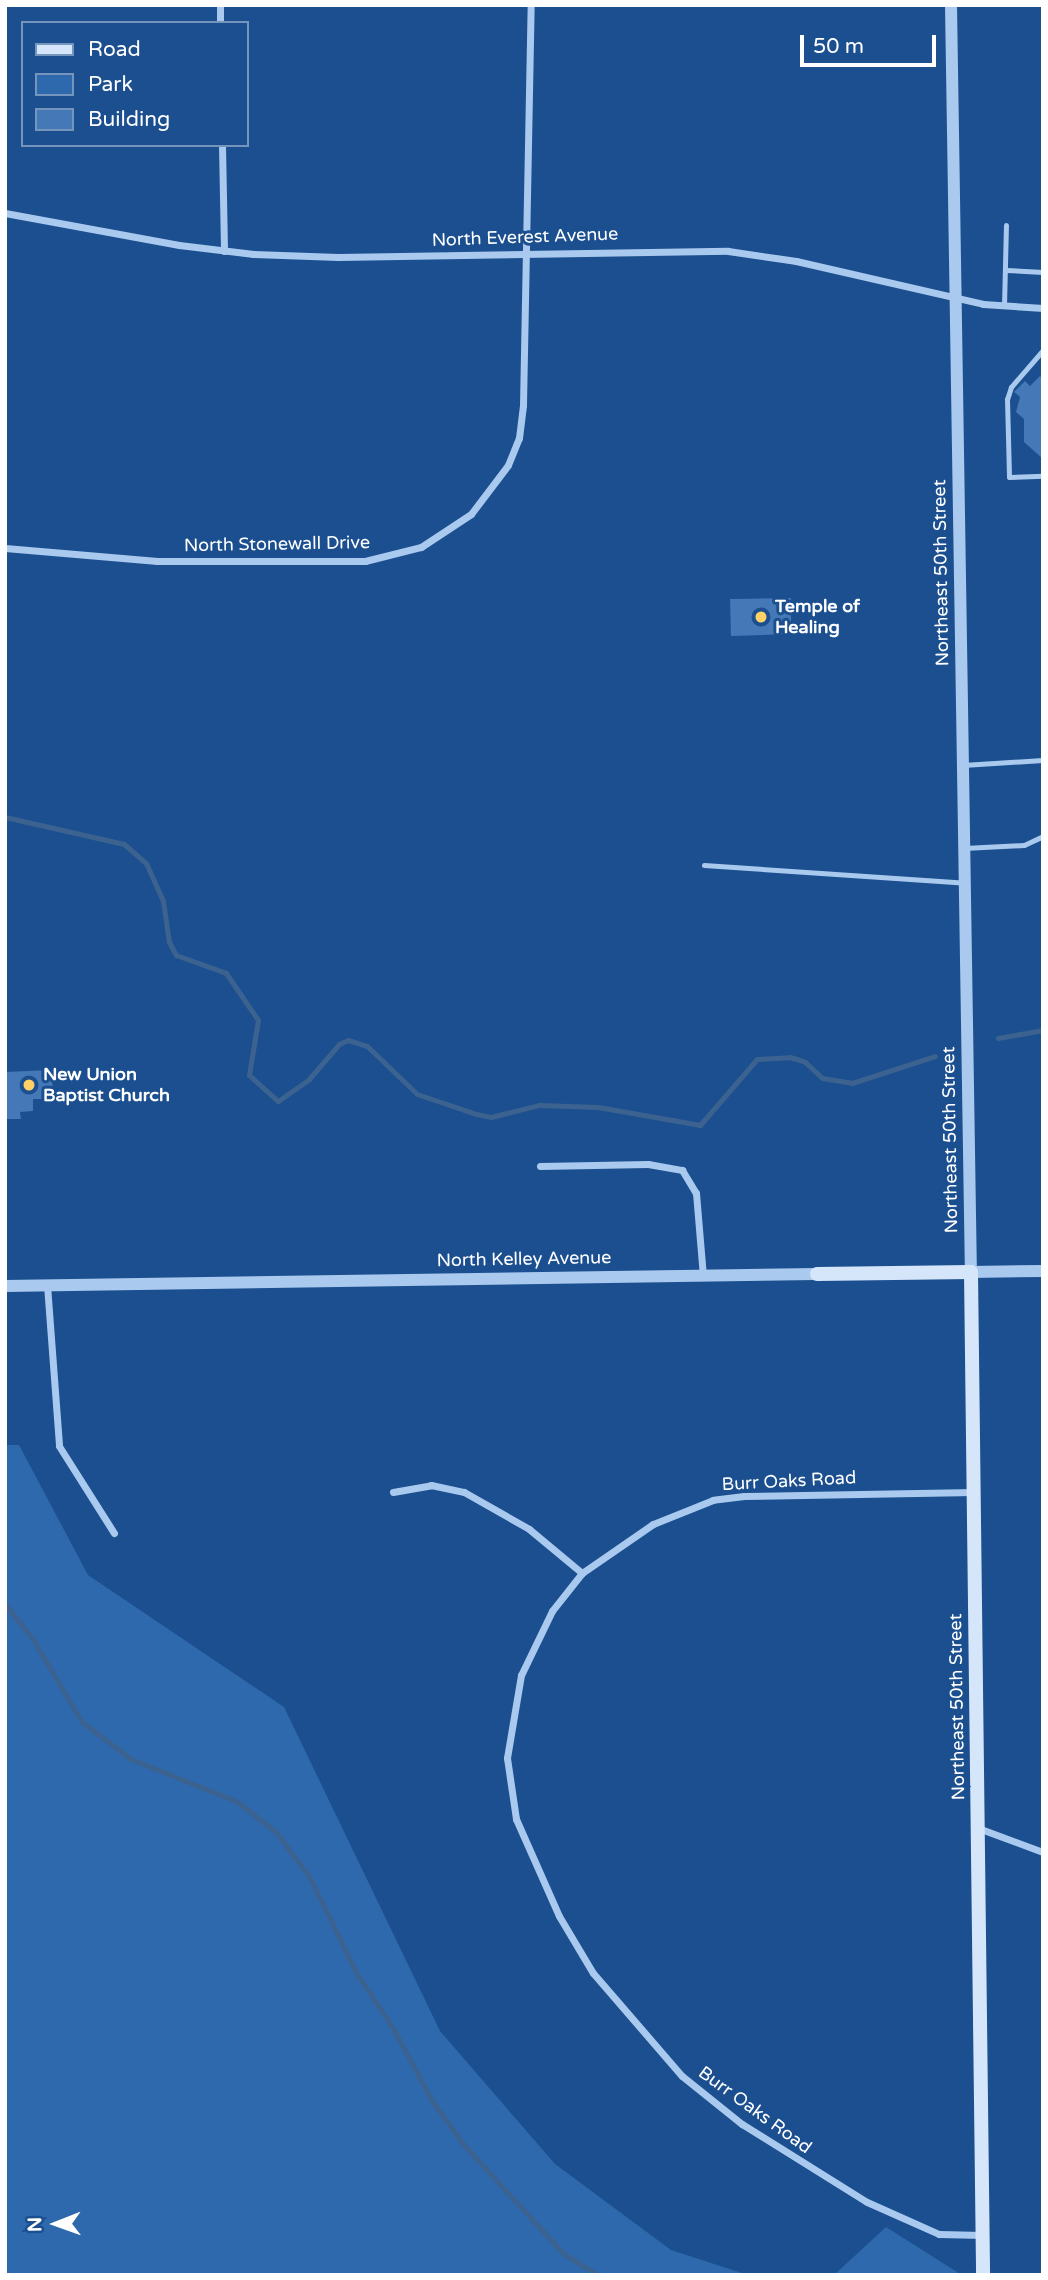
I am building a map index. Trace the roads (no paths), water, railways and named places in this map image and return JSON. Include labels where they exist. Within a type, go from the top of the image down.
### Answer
[{"type":"main road","name":"North Kelley Avenue","points":[[817,1274],[971,1272]]},
{"type":"main road","name":"Northeast 50th Street","points":[[971,1272],[984,2275]]},
{"type":"street","name":"North Stonewall Drive","points":[[5,548],[157,561],[365,561],[421,547],[447,533],[492,491],[519,438],[531,5]]},
{"type":"street","name":"Northeast 50th Street","points":[[951,5],[971,1272]]},
{"type":"street","points":[[222,147],[224,251]]},
{"type":"street","name":"North Everest Avenue","points":[[5,212],[224,251],[338,257],[728,251],[807,263],[956,299],[1043,308]]},
{"type":"street","points":[[540,1166],[648,1164],[682,1170],[696,1193],[703,1276]]},
{"type":"street","name":"North Kelley Avenue","points":[[971,1272],[1043,1270]]},
{"type":"street","name":"North Kelley Avenue","points":[[5,1286],[817,1274]]},
{"type":"street","points":[[47,1286],[59,1446],[114,1533]]},
{"type":"street","points":[[393,1492],[431,1485],[464,1492],[528,1529],[582,1573]]},
{"type":"street","name":"Burr Oaks Road","points":[[974,1492],[783,1494],[713,1500],[653,1524],[582,1573],[552,1611],[527,1660],[513,1703],[507,1758],[511,1801],[530,1855],[593,1973],[682,2076],[807,2168],[929,2231],[983,2235]]},
{"type":"street","points":[[977,1828],[1043,1852]]},
{"type":"lane","points":[[1004,306],[1006,225]]},
{"type":"lane","points":[[1006,270],[1043,272]]},
{"type":"lane","points":[[1043,350],[1011,387],[1007,399],[1009,477],[1043,476]]},
{"type":"lane","points":[[963,765],[1043,760]]},
{"type":"lane","points":[[964,848],[1024,845],[1043,836]]},
{"type":"lane","points":[[704,866],[965,883]]},
{"type":"waterway","points":[[5,817],[124,844],[146,863],[163,901],[169,942],[176,955],[226,973],[258,1020],[249,1075],[278,1101],[309,1079],[339,1044],[348,1040],[367,1046],[417,1094],[476,1114],[491,1117],[539,1105],[598,1107],[700,1125],[757,1059],[790,1057],[805,1062],[822,1078],[852,1083],[935,1056]]},
{"type":"waterway","points":[[998,1038],[1043,1030]]},
{"type":"waterway","points":[[5,1604],[32,1638],[82,1722],[131,1759],[236,1801],[275,1831],[309,1876],[357,1974],[394,2030],[432,2101],[464,2145],[564,2254],[597,2275]]},
{"type":"place","name":"Temple of Healing","points":[[761,617]]},
{"type":"place","name":"New Union Baptist Church","points":[[29,1085]]}]
